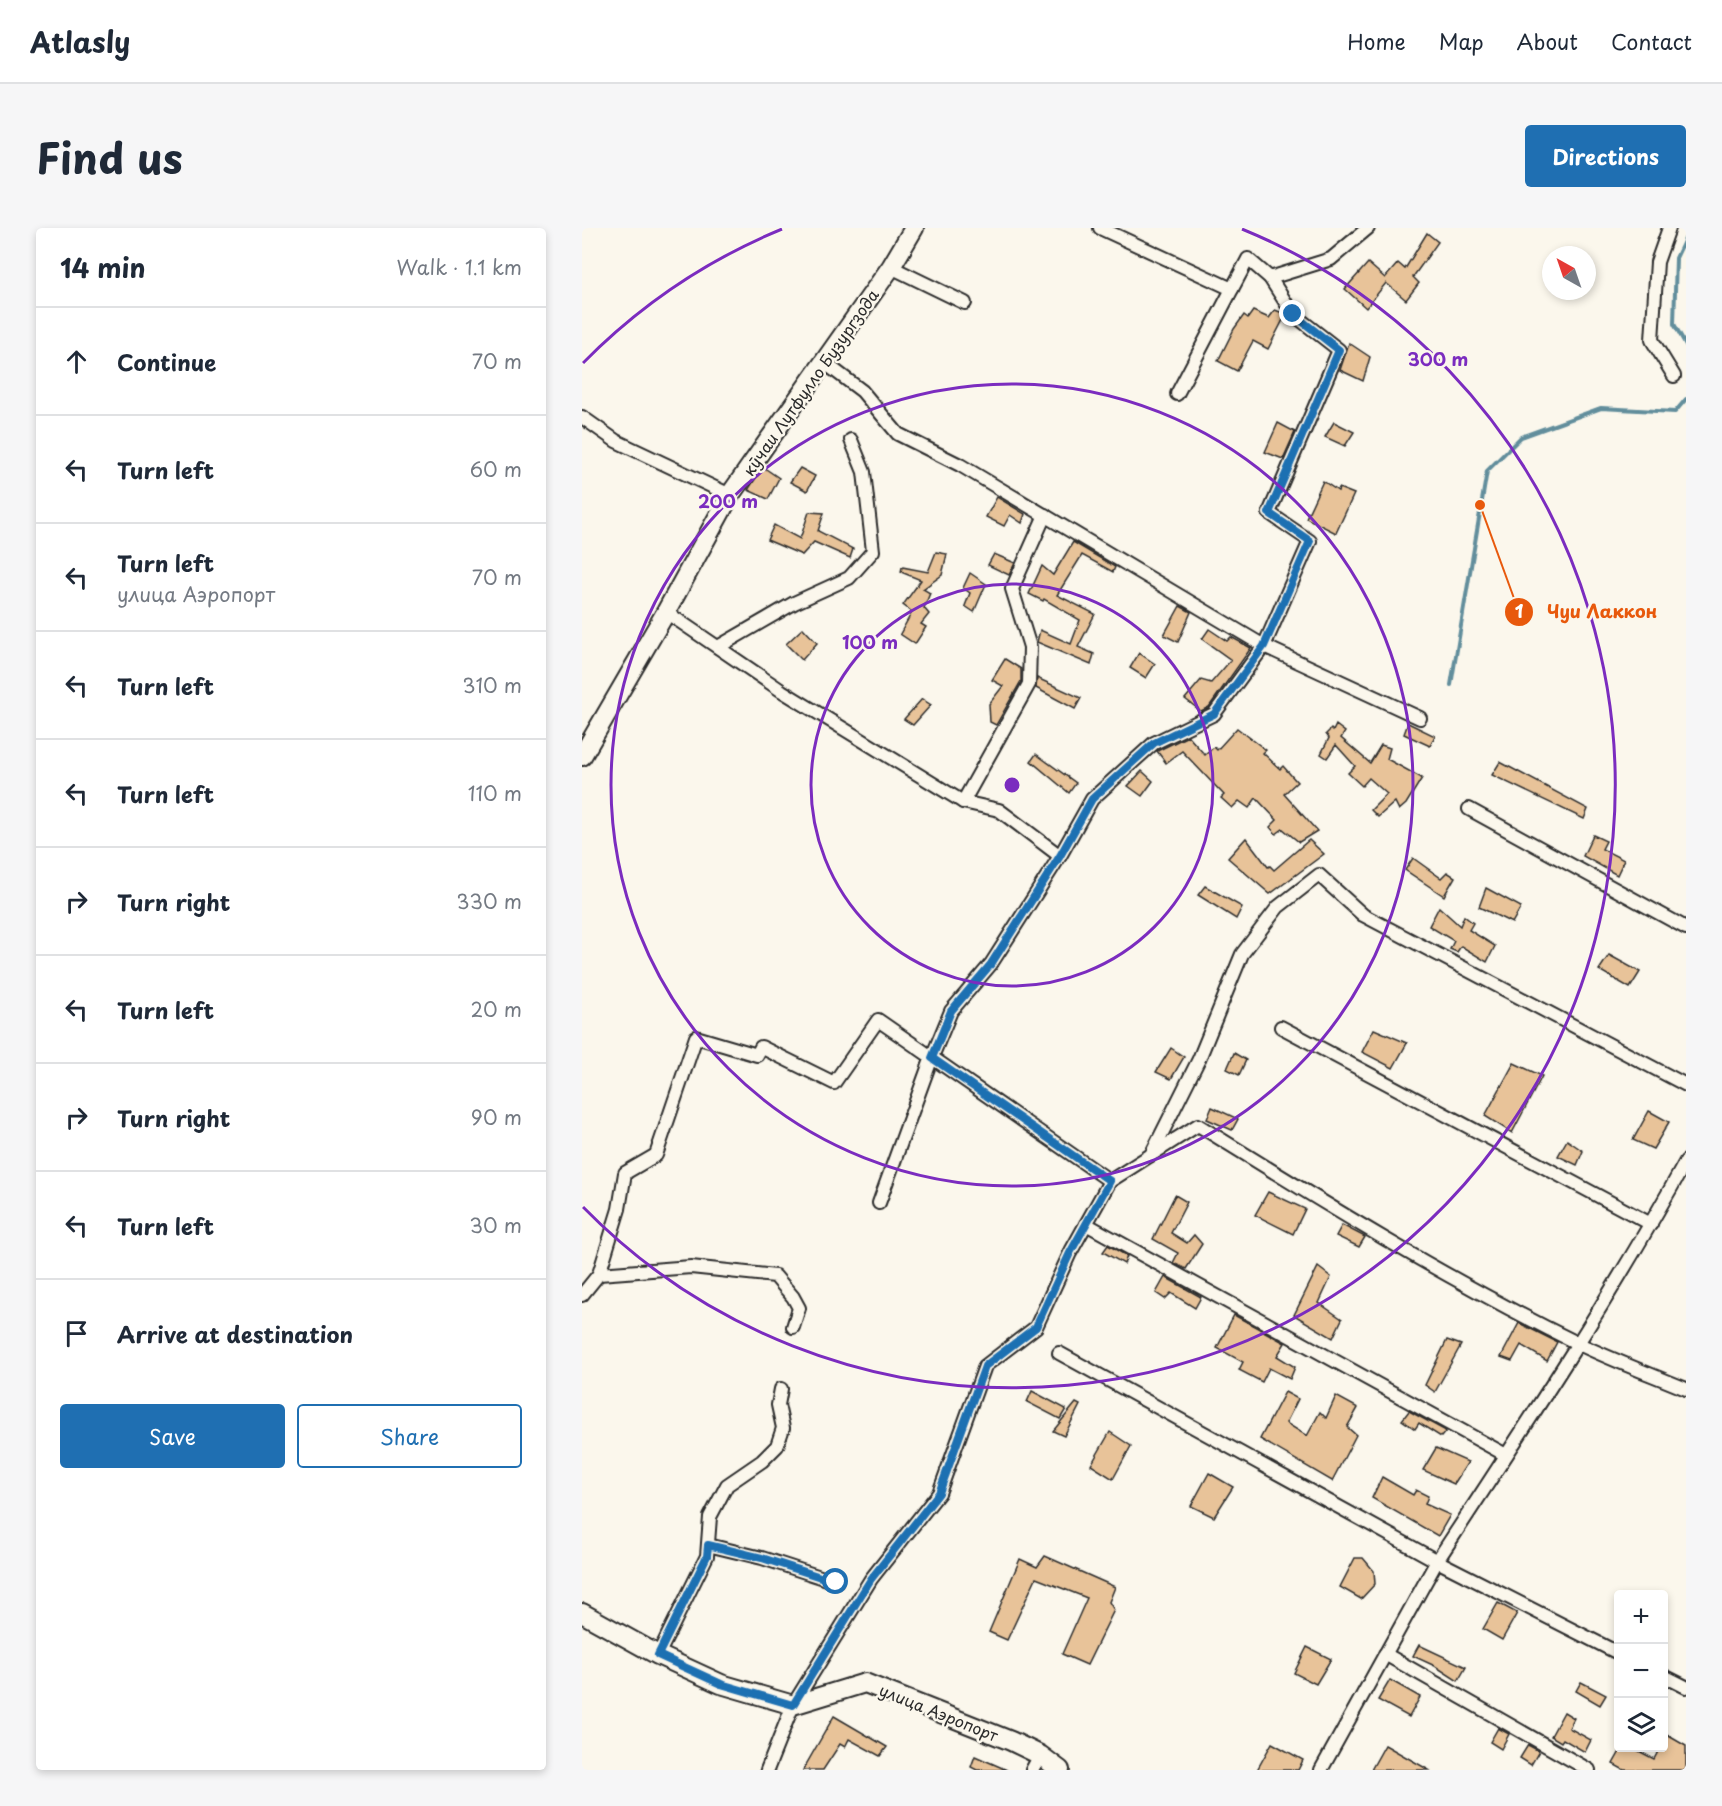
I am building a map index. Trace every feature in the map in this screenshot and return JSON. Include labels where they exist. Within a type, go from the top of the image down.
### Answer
[{"type":"main road","name":"кӯчаи Лутфулло Бузургзода","points":[[582,756],[666,612],[729,495],[825,363],[891,267],[914,228]]},
{"type":"main road","points":[[582,1613],[658,1655],[721,1684],[793,1705]]},
{"type":"main road","name":"улица Аэропорт","points":[[793,1705],[865,1683],[1036,1762],[1060,1770]]},
{"type":"street","points":[[1100,228],[1232,290]]},
{"type":"street","points":[[1270,278],[1331,259],[1368,228]]},
{"type":"street","points":[[1669,228],[1657,261],[1652,340],[1674,376]]},
{"type":"street","points":[[879,1203],[951,1011],[991,964],[1060,856],[1092,799],[1154,743],[1214,714],[1264,646],[1310,541],[1269,513],[1339,350],[1293,314],[1270,278],[1248,259],[1177,394]]},
{"type":"street","points":[[891,267],[965,303]]},
{"type":"street","points":[[825,363],[862,391],[898,434],[960,465],[1264,646],[1420,718]]},
{"type":"street","points":[[582,417],[616,441],[729,495]]},
{"type":"street","points":[[718,647],[794,603],[849,578],[873,551],[864,472],[851,440]]},
{"type":"street","points":[[963,802],[1029,684],[1030,647],[1012,589],[1045,515]]},
{"type":"street","points":[[666,612],[782,691],[963,802],[999,810],[1060,856]]},
{"type":"street","points":[[1469,809],[1686,928]]},
{"type":"street","points":[[1151,1155],[1199,1059],[1242,954],[1278,907],[1319,874],[1363,915],[1686,1085]]},
{"type":"street","points":[[582,1295],[599,1274],[619,1209],[625,1173],[656,1155],[696,1037],[757,1055],[761,1047],[834,1083],[878,1020],[1110,1181]]},
{"type":"street","points":[[1281,1027],[1651,1224]]},
{"type":"street","points":[[767,1770],[793,1705],[871,1579],[939,1493],[985,1366],[1036,1327],[1070,1253],[1110,1181],[1198,1125],[1314,1198],[1461,1283],[1579,1344],[1686,1389]]},
{"type":"street","points":[[1321,1770],[1437,1561],[1579,1344],[1686,1161]]},
{"type":"street","points":[[1086,1224],[1506,1455]]},
{"type":"street","points":[[599,1274],[692,1267],[775,1276],[799,1308],[793,1327]]},
{"type":"street","points":[[1059,1353],[1437,1561],[1614,1651]]},
{"type":"street","points":[[658,1655],[707,1556],[710,1517],[728,1485],[762,1461],[777,1446],[783,1428],[778,1405],[781,1389]]},
{"type":"street","points":[[708,1545],[762,1558],[836,1582]]},
{"type":"street","points":[[1385,1654],[1589,1770]]},
{"type":"street","points":[[1668,1678],[1686,1687]]},
{"type":"building","points":[[1427,233],[1438,242],[1413,277],[1419,283],[1406,300],[1386,283],[1366,308],[1345,289],[1368,263],[1385,278],[1398,263],[1405,269]]},
{"type":"building","points":[[1275,310],[1285,316],[1268,349],[1253,341],[1237,371],[1218,361],[1234,329],[1244,315],[1248,318],[1253,311],[1269,318]]},
{"type":"building","points":[[1349,343],[1370,357],[1363,381],[1340,370]]},
{"type":"building","points":[[1334,422],[1354,432],[1345,446],[1325,437]]},
{"type":"building","points":[[1278,423],[1295,432],[1283,459],[1265,452]]},
{"type":"building","points":[[763,467],[779,478],[768,499],[748,490]]},
{"type":"building","points":[[800,468],[815,476],[807,491],[790,482]]},
{"type":"building","points":[[1323,481],[1338,491],[1339,488],[1354,494],[1336,533],[1306,518]]},
{"type":"building","points":[[997,497],[1025,514],[1022,523],[1010,515],[1004,526],[986,517]]},
{"type":"building","points":[[809,512],[824,513],[818,531],[853,549],[850,558],[814,542],[802,555],[767,540],[774,525],[800,539]]},
{"type":"building","points":[[1073,542],[1115,567],[1113,572],[1082,555],[1057,595],[1095,614],[1078,647],[1094,654],[1091,665],[1037,642],[1040,630],[1071,644],[1080,620],[1044,599],[1043,601],[1029,594],[1042,566],[1053,575]]},
{"type":"building","points":[[936,552],[947,554],[942,575],[923,589],[930,593],[924,608],[929,614],[921,624],[926,627],[915,644],[900,634],[912,612],[903,605],[921,580],[901,572],[902,567],[928,572]]},
{"type":"building","points":[[994,554],[1015,563],[1009,575],[988,565]]},
{"type":"building","points":[[970,573],[986,584],[974,612],[965,606],[970,593],[963,588]]},
{"type":"building","points":[[1180,606],[1191,612],[1178,642],[1164,635]]},
{"type":"building","points":[[803,628],[817,643],[802,660],[786,644]]},
{"type":"building","points":[[1209,629],[1227,641],[1231,637],[1251,648],[1209,707],[1201,711],[1185,699],[1201,680],[1211,683],[1231,660],[1202,639]]},
{"type":"building","points":[[1139,653],[1155,664],[1146,678],[1130,668]]},
{"type":"building","points":[[1005,659],[1021,669],[1021,681],[996,725],[990,722],[989,704],[1003,686],[992,680]]},
{"type":"building","points":[[1037,678],[1081,698],[1075,709],[1036,688]]},
{"type":"building","points":[[922,699],[931,705],[913,725],[904,719]]},
{"type":"building","points":[[1408,723],[1435,736],[1430,746],[1404,734]]},
{"type":"building","points":[[1336,725],[1345,732],[1341,738],[1370,763],[1381,745],[1390,748],[1387,759],[1422,778],[1406,804],[1399,810],[1395,802],[1378,817],[1371,810],[1387,794],[1369,778],[1362,786],[1348,773],[1355,766],[1336,745],[1327,758],[1321,754],[1329,738],[1326,734],[1331,729],[1333,731]]},
{"type":"building","points":[[1237,728],[1266,750],[1263,753],[1280,769],[1283,766],[1297,782],[1284,794],[1317,831],[1299,842],[1283,829],[1276,834],[1270,827],[1277,820],[1256,798],[1249,808],[1239,801],[1232,808],[1221,798],[1224,795],[1182,751],[1166,763],[1157,751],[1188,736],[1205,755],[1214,747],[1217,750]]},
{"type":"building","points":[[1036,754],[1076,783],[1069,793],[1031,761]]},
{"type":"building","points":[[1500,762],[1588,809],[1584,819],[1492,775]]},
{"type":"building","points":[[1142,771],[1153,781],[1142,796],[1128,786]]},
{"type":"building","points":[[1593,835],[1606,841],[1602,849],[1624,860],[1617,875],[1583,856]]},
{"type":"building","points":[[1246,838],[1268,867],[1274,870],[1309,840],[1324,854],[1270,894],[1228,858]]},
{"type":"building","points":[[1413,858],[1441,878],[1447,872],[1455,877],[1444,896],[1405,870]]},
{"type":"building","points":[[1205,886],[1242,907],[1236,919],[1198,895]]},
{"type":"building","points":[[1486,888],[1521,907],[1512,923],[1479,907]]},
{"type":"building","points":[[1439,907],[1460,926],[1464,916],[1473,923],[1469,930],[1495,946],[1487,962],[1461,946],[1457,952],[1450,949],[1454,941],[1429,926]]},
{"type":"building","points":[[1609,955],[1640,972],[1630,988],[1599,970]]},
{"type":"building","points":[[1374,1029],[1407,1043],[1393,1068],[1362,1052]]},
{"type":"building","points":[[1171,1048],[1184,1057],[1171,1079],[1156,1072]]},
{"type":"building","points":[[1234,1053],[1246,1060],[1239,1075],[1227,1069]]},
{"type":"building","points":[[1514,1063],[1542,1076],[1512,1133],[1485,1116]]},
{"type":"building","points":[[1212,1107],[1238,1119],[1232,1130],[1207,1119]]},
{"type":"building","points":[[1649,1111],[1669,1122],[1653,1149],[1633,1140]]},
{"type":"building","points":[[1567,1140],[1583,1151],[1577,1165],[1558,1156]]},
{"type":"building","points":[[1268,1192],[1305,1209],[1293,1234],[1255,1215]]},
{"type":"building","points":[[1175,1195],[1187,1202],[1171,1233],[1187,1243],[1194,1235],[1202,1244],[1186,1269],[1173,1263],[1178,1253],[1153,1239]]},
{"type":"building","points":[[1342,1225],[1365,1237],[1359,1247],[1336,1236]]},
{"type":"building","points":[[1108,1245],[1127,1256],[1124,1264],[1103,1252]]},
{"type":"building","points":[[1318,1267],[1331,1277],[1319,1303],[1342,1319],[1333,1338],[1294,1315]]},
{"type":"building","points":[[1165,1277],[1201,1297],[1195,1308],[1171,1293],[1165,1299],[1156,1293]]},
{"type":"building","points":[[1234,1315],[1285,1343],[1277,1356],[1295,1367],[1290,1379],[1269,1368],[1262,1382],[1239,1370],[1243,1362],[1217,1348]]},
{"type":"building","points":[[1519,1323],[1557,1342],[1547,1361],[1521,1345],[1512,1361],[1501,1357]]},
{"type":"building","points":[[1447,1340],[1461,1345],[1435,1392],[1425,1385]]},
{"type":"building","points":[[1032,1391],[1066,1409],[1060,1419],[1027,1402]]},
{"type":"building","points":[[1285,1392],[1298,1399],[1286,1423],[1307,1436],[1320,1412],[1326,1418],[1336,1396],[1358,1408],[1347,1427],[1356,1435],[1332,1481],[1260,1439]]},
{"type":"building","points":[[1076,1403],[1080,1405],[1064,1436],[1053,1431]]},
{"type":"building","points":[[1409,1411],[1446,1431],[1441,1437],[1419,1423],[1415,1429],[1402,1420]]},
{"type":"building","points":[[1110,1432],[1131,1446],[1113,1479],[1091,1465]]},
{"type":"building","points":[[1436,1448],[1468,1462],[1454,1484],[1423,1470]]},
{"type":"building","points":[[1209,1473],[1233,1487],[1214,1517],[1191,1506]]},
{"type":"building","points":[[1382,1477],[1413,1495],[1416,1490],[1428,1496],[1425,1504],[1450,1515],[1438,1536],[1372,1498]]},
{"type":"building","points":[[1045,1556],[1115,1587],[1109,1602],[1114,1610],[1087,1665],[1062,1654],[1087,1598],[1036,1578],[1007,1640],[989,1632],[1020,1559],[1037,1567]]},
{"type":"building","points":[[1355,1558],[1363,1558],[1374,1571],[1375,1584],[1361,1599],[1340,1587]]},
{"type":"building","points":[[1498,1603],[1517,1613],[1502,1640],[1483,1629]]},
{"type":"building","points":[[1419,1645],[1466,1667],[1458,1681],[1435,1666],[1413,1656]]},
{"type":"building","points":[[1307,1647],[1331,1659],[1316,1684],[1294,1673]]},
{"type":"building","points":[[1390,1680],[1420,1697],[1409,1717],[1378,1700]]},
{"type":"building","points":[[1581,1682],[1606,1695],[1600,1705],[1576,1691]]},
{"type":"building","points":[[1564,1712],[1574,1718],[1569,1728],[1591,1740],[1585,1752],[1563,1739],[1561,1742],[1551,1736]]},
{"type":"building","points":[[834,1716],[887,1747],[880,1756],[849,1739],[845,1747],[840,1744],[823,1770],[803,1770]]},
{"type":"building","points":[[1498,1728],[1509,1734],[1501,1749],[1490,1742]]},
{"type":"building","points":[[1668,1736],[1686,1746],[1686,1770],[1624,1770],[1613,1764],[1620,1752],[1641,1752],[1654,1759],[1658,1752],[1668,1752]]},
{"type":"building","points":[[1272,1743],[1303,1760],[1298,1770],[1257,1770]]},
{"type":"building","points":[[1385,1745],[1429,1770],[1371,1770]]},
{"type":"building","points":[[1528,1745],[1539,1751],[1531,1765],[1520,1758]]},
{"type":"building","points":[[975,1756],[1007,1770],[977,1770],[971,1767]]},
{"type":"waterway","points":[[1686,237],[1676,258],[1674,324],[1686,345]]},
{"type":"waterway","points":[[1451,685],[1487,471],[1521,437],[1601,408],[1675,412],[1686,399]]},
{"type":"place","name":"Чуи Лаккон","points":[[1480,505]]},
{"type":"route","points":[[836,1582],[762,1558],[708,1545],[707,1556],[658,1655],[721,1684],[793,1705],[871,1579],[939,1493],[985,1366],[1036,1327],[1070,1253],[1110,1181],[932,1058],[951,1011],[991,964],[1060,856],[1092,799],[1154,743],[1214,714],[1264,646],[1310,541],[1269,513],[1339,350],[1293,314]]}]
